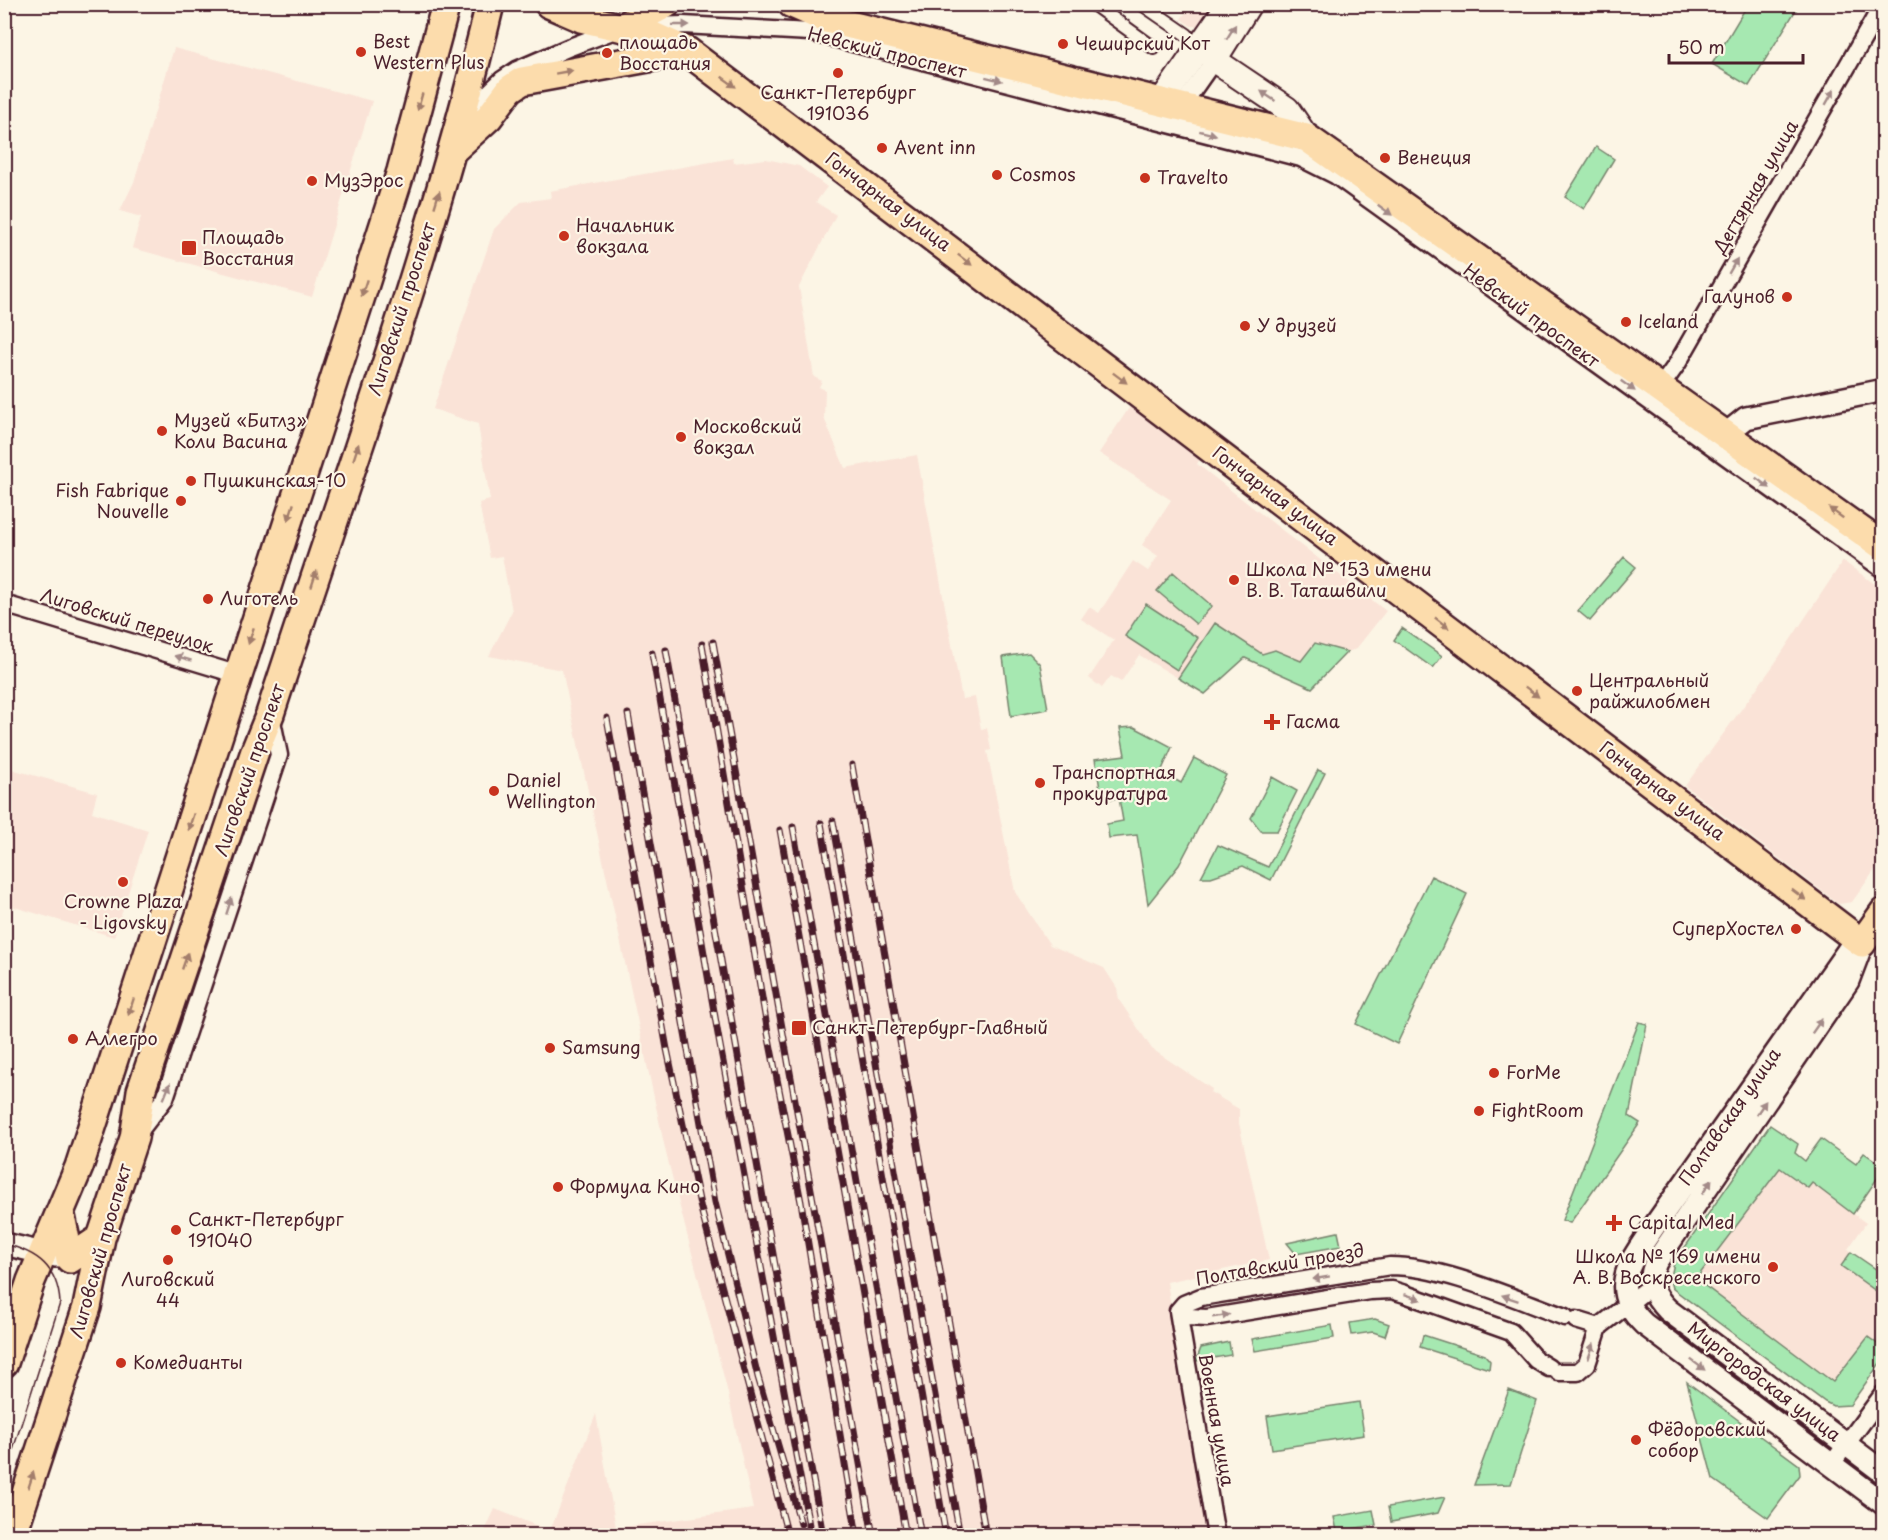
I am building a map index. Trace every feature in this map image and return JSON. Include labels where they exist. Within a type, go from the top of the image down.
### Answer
[{"type":"main road","name":"Лиговский проспект","points":[[12,1536],[87,1307],[70,1259],[61,1215],[79,1167],[330,395],[401,171],[446,4]]},
{"type":"main road","name":"Лиговский проспект","points":[[4,1363],[31,1281],[101,1238],[134,1138],[141,1091],[251,762],[270,714],[452,151],[490,4]]},
{"type":"main road","points":[[623,27],[666,4]]},
{"type":"main road","name":"Невский проспект","points":[[792,4],[826,19],[1165,109],[1307,138]]},
{"type":"main road","points":[[1165,109],[1229,4]]},
{"type":"main road","points":[[1214,60],[1249,4]]},
{"type":"main road","name":"Невский проспект","points":[[555,6],[581,18],[623,27]]},
{"type":"main road","points":[[623,27],[649,34],[687,51]]},
{"type":"main road","points":[[452,151],[489,117],[510,90],[522,81],[687,51]]},
{"type":"main road","name":"Гончарная улица","points":[[687,51],[1859,941]]},
{"type":"main road","name":"Невский проспект","points":[[1214,60],[1287,109],[1307,138],[1660,388],[1720,442],[1884,547]]},
{"type":"main road","points":[[330,395],[370,408]]},
{"type":"main road","name":"Полтавская улица","points":[[1859,941],[1884,912]]},
{"type":"street","points":[[1093,4],[1154,48]]},
{"type":"street","points":[[1142,4],[1186,35]]},
{"type":"street","name":"Дегтярная улица","points":[[1660,388],[1677,364],[1883,4]]},
{"type":"street","name":"Невский проспект","points":[[623,27],[683,25],[810,32],[1165,109],[1325,168],[1720,442],[1884,570]]},
{"type":"street","points":[[462,119],[491,89],[517,70],[623,27]]},
{"type":"street","points":[[1165,109],[1214,60]]},
{"type":"street","points":[[1720,442],[1746,418],[1884,390]]},
{"type":"street","name":"Лиговский переулок","points":[[4,604],[238,675]]},
{"type":"street","name":"Полтавская улица","points":[[1652,1286],[1651,1278],[1656,1262],[1848,981],[1859,941]]},
{"type":"street","name":"Полтавская улица","points":[[1628,1304],[1624,1283],[1629,1264],[1859,941]]},
{"type":"street","points":[[4,1244],[70,1259]]},
{"type":"street","name":"Полтавский проезд","points":[[1178,1311],[1184,1304],[1201,1297],[1408,1265],[1433,1271],[1599,1327]]},
{"type":"street","points":[[1178,1311],[1188,1317],[1207,1318],[1370,1291],[1392,1290],[1511,1332],[1536,1360],[1554,1370],[1578,1372],[1587,1364],[1599,1327],[1652,1286]]},
{"type":"street","name":"Миргородская улица","points":[[1652,1286],[1656,1298],[1668,1310],[1884,1473]]},
{"type":"street","name":"Миргородская улица","points":[[1628,1304],[1639,1319],[1884,1504]]},
{"type":"street","name":"Военная улица","points":[[1178,1311],[1216,1536]]},
{"type":"street","points":[[1831,1465],[1884,1393]]},
{"type":"shaded area","points":[[1191,5],[1212,5],[1197,26],[1191,26],[1181,19]]},
{"type":"shaded area","points":[[174,48],[372,101],[312,297],[132,248],[141,217],[120,211],[134,182]]},
{"type":"shaded area","points":[[733,158],[734,163],[766,159],[799,166],[827,187],[816,202],[836,215],[799,287],[814,377],[822,381],[819,387],[825,390],[824,418],[845,468],[917,455],[962,699],[975,697],[981,729],[987,728],[991,750],[987,751],[1015,892],[1050,945],[1104,968],[1117,988],[1119,1000],[1152,1049],[1212,1089],[1210,1092],[1239,1109],[1239,1123],[1269,1260],[1167,1282],[1208,1535],[483,1535],[495,1509],[550,1531],[596,1414],[616,1528],[753,1509],[727,1389],[666,1153],[562,670],[489,656],[512,611],[502,556],[490,558],[479,503],[490,500],[478,424],[433,409],[494,229],[521,202],[551,198],[550,191]]},
{"type":"shaded area","name":"Школа № 153 имени В. В. Таташвили","points":[[1133,402],[1202,455],[1197,464],[1386,611],[1356,649],[1347,652],[1312,688],[1245,658],[1205,694],[1139,655],[1121,682],[1111,676],[1102,688],[1089,678],[1114,640],[1081,619],[1089,607],[1099,613],[1133,561],[1148,571],[1158,556],[1142,545],[1171,500],[1099,453]]},
{"type":"shaded area","points":[[1843,561],[1883,590],[1884,857],[1852,902],[1839,904],[1685,786],[1773,666]]},
{"type":"shaded area","points":[[4,767],[97,793],[92,812],[148,830],[114,937],[5,904]]},
{"type":"shaded area","name":"Школа № 169 имени А. В. Воскресенского","points":[[1770,1125],[1798,1144],[1791,1168],[1866,1223],[1848,1249],[1883,1274],[1883,1359],[1850,1405],[1833,1406],[1825,1402],[1672,1288],[1670,1281],[1674,1263]]},
{"type":"green space","points":[[1748,4],[1799,5],[1749,86],[1712,64]]},
{"type":"green space","points":[[1596,147],[1614,159],[1584,209],[1565,197]]},
{"type":"green space","points":[[1624,557],[1636,567],[1590,621],[1578,611]]},
{"type":"green space","points":[[1173,572],[1212,606],[1196,624],[1157,591]]},
{"type":"green space","points":[[1146,604],[1198,638],[1177,670],[1125,636]]},
{"type":"green space","points":[[1215,623],[1262,654],[1275,650],[1301,661],[1315,643],[1347,652],[1312,688],[1245,658],[1205,694],[1178,678]]},
{"type":"green space","points":[[1402,628],[1442,656],[1433,668],[1394,640]]},
{"type":"green space","points":[[1029,653],[1040,664],[1048,709],[1011,716],[1003,657]]},
{"type":"green space","points":[[1134,727],[1172,747],[1161,772],[1181,783],[1194,758],[1226,775],[1179,865],[1148,904],[1137,835],[1109,838],[1107,824],[1123,821],[1119,798],[1102,800],[1095,759],[1125,755],[1120,728]]},
{"type":"green space","points":[[1318,770],[1325,773],[1271,880],[1243,866],[1211,877],[1201,877],[1218,845],[1268,867]]},
{"type":"green space","points":[[1272,777],[1297,791],[1277,831],[1261,831],[1251,818]]},
{"type":"green space","points":[[1431,876],[1467,894],[1397,1044],[1356,1024]]},
{"type":"green space","points":[[1639,1022],[1647,1024],[1629,1116],[1640,1123],[1570,1223],[1562,1220]]},
{"type":"green space","points":[[1770,1125],[1798,1144],[1795,1153],[1805,1161],[1821,1139],[1856,1164],[1864,1153],[1883,1166],[1883,1170],[1853,1214],[1812,1183],[1808,1188],[1780,1168],[1696,1279],[1833,1382],[1868,1337],[1883,1348],[1883,1359],[1850,1405],[1833,1406],[1825,1402],[1672,1288],[1670,1281],[1674,1263]]},
{"type":"green space","points":[[1338,1232],[1341,1246],[1296,1254],[1287,1243]]},
{"type":"green space","points":[[1851,1252],[1883,1274],[1883,1296],[1841,1266]]},
{"type":"green space","points":[[1375,1319],[1389,1324],[1385,1336],[1373,1332],[1352,1335],[1350,1323]]},
{"type":"green space","points":[[1332,1325],[1334,1338],[1255,1351],[1252,1339]]},
{"type":"green space","points":[[1423,1335],[1485,1355],[1490,1361],[1489,1369],[1420,1347]]},
{"type":"green space","points":[[1229,1342],[1231,1355],[1196,1361],[1201,1348]]},
{"type":"green space","points":[[1687,1382],[1799,1465],[1800,1475],[1768,1518],[1713,1479]]},
{"type":"green space","points":[[1509,1390],[1537,1401],[1511,1484],[1474,1485]]},
{"type":"green space","points":[[1359,1402],[1364,1435],[1272,1449],[1267,1416]]},
{"type":"green space","points":[[1445,1497],[1438,1513],[1391,1522],[1388,1507]]},
{"type":"green space","points":[[1373,1510],[1376,1525],[1337,1531],[1334,1517]]},
{"type":"tram line","points":[[4,1244],[27,1252],[44,1263],[55,1280],[60,1303],[4,1478]]},
{"type":"railway","points":[[713,642],[873,1536]]},
{"type":"railway","points":[[702,644],[768,1033],[801,1202],[857,1536]]},
{"type":"railway","points":[[666,650],[823,1536]]},
{"type":"railway","points":[[652,653],[719,1040],[811,1536]]},
{"type":"railway","points":[[628,714],[715,1202],[758,1377],[801,1524]]},
{"type":"railway","points":[[607,718],[667,1049],[700,1205],[788,1536]]},
{"type":"railway","points":[[852,765],[986,1536]]},
{"type":"railway","points":[[833,821],[960,1536]]},
{"type":"railway","points":[[821,823],[946,1536]]},
{"type":"railway","points":[[793,827],[921,1536]]},
{"type":"railway","points":[[780,830],[906,1536]]},
{"type":"place","name":"Чеширский Кот","points":[[1063,44]]},
{"type":"place","name":"Best Western Plus","points":[[361,52]]},
{"type":"place","name":"площадь Восстания","points":[[607,53]]},
{"type":"place","name":"Санкт-Петербург 191036","points":[[838,73]]},
{"type":"place","name":"Avent inn","points":[[882,148]]},
{"type":"place","name":"Венеция","points":[[1385,158]]},
{"type":"place","name":"Cosmos","points":[[997,175]]},
{"type":"place","name":"Travelto","points":[[1145,178]]},
{"type":"place","name":"МузЭрос","points":[[312,181]]},
{"type":"place","name":"Начальник вокзала","points":[[564,236]]},
{"type":"place","name":"Площадь Восстания","points":[[189,248]]},
{"type":"place","name":"Галунов","points":[[1787,297]]},
{"type":"place","name":"Iceland","points":[[1626,322]]},
{"type":"place","name":"У друзей","points":[[1245,326]]},
{"type":"place","name":"Музей «Битлз» Коли Васина","points":[[162,431]]},
{"type":"place","name":"Московский вокзал","points":[[681,437]]},
{"type":"place","name":"Пушкинская-10","points":[[191,481]]},
{"type":"place","name":"Fish Fabrique Nouvelle","points":[[181,501]]},
{"type":"place","name":"Школа № 153 имени В. В. Таташвили","points":[[1234,580]]},
{"type":"place","name":"Лиготель","points":[[208,599]]},
{"type":"place","name":"Центральный райжилобмен","points":[[1577,691]]},
{"type":"place","name":"Гасма","points":[[1272,722]]},
{"type":"place","name":"Транспортная прокуратура","points":[[1040,783]]},
{"type":"place","name":"Daniel Wellington","points":[[494,791]]},
{"type":"place","name":"Crowne Plaza - Ligovsky","points":[[123,882]]},
{"type":"place","name":"СуперХостел","points":[[1796,929]]},
{"type":"place","name":"Санкт-Петербург-Главный","points":[[799,1028]]},
{"type":"place","name":"Аллегро","points":[[73,1039]]},
{"type":"place","name":"Samsung","points":[[550,1048]]},
{"type":"place","name":"ForMe","points":[[1494,1073]]},
{"type":"place","name":"FightRoom","points":[[1479,1111]]},
{"type":"place","name":"Формула Кино","points":[[558,1187]]},
{"type":"place","name":"Capital Med","points":[[1614,1223]]},
{"type":"place","name":"Санкт-Петербург 191040","points":[[176,1230]]},
{"type":"place","name":"Лиговский 44","points":[[168,1260]]},
{"type":"place","name":"Школа № 169 имени А. В. Воскресенского","points":[[1773,1267]]},
{"type":"place","name":"Комедианты","points":[[121,1363]]},
{"type":"place","name":"Фёдоровский собор","points":[[1636,1440]]}]
